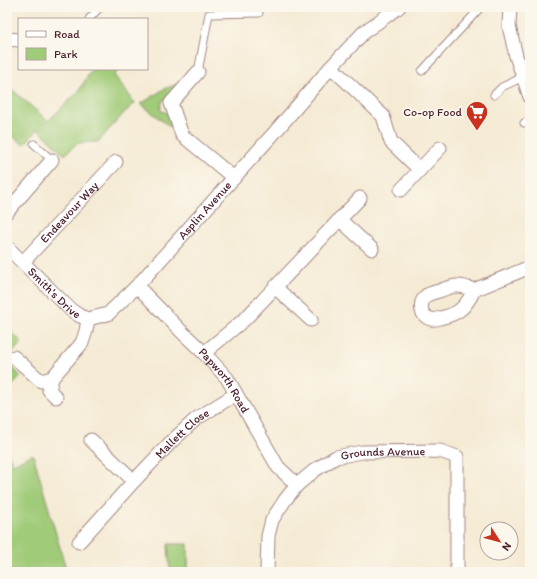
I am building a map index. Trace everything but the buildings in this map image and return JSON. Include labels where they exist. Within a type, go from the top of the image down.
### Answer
[{"type":"street","name":"Asplin Avenue","points":[[88,319],[108,314],[137,286],[331,67],[364,32],[399,7]]},
{"type":"street","points":[[510,7],[509,26],[516,56],[530,97]]},
{"type":"street","points":[[7,39],[18,40]]},
{"type":"street","points":[[331,67],[383,116],[391,142],[419,169]]},
{"type":"street","points":[[198,72],[171,103],[182,135],[234,178]]},
{"type":"street","points":[[401,190],[440,148]]},
{"type":"street","points":[[7,212],[52,160]]},
{"type":"street","name":"Endeavour Way","points":[[23,262],[116,162]]},
{"type":"street","points":[[204,353],[245,319],[360,198]]},
{"type":"street","points":[[339,219],[372,249]]},
{"type":"street","name":"Smith's Drive","points":[[7,247],[71,310],[88,319]]},
{"type":"street","points":[[474,290],[530,267]]},
{"type":"street","name":"Papworth Road","points":[[137,286],[227,378],[278,467],[297,484]]},
{"type":"street","points":[[275,286],[311,320]]},
{"type":"street","points":[[56,397],[49,390],[52,378],[82,342],[88,319]]},
{"type":"street","points":[[14,357],[41,381],[52,378]]},
{"type":"street","name":"Mallett Close","points":[[79,542],[170,442],[196,419],[236,394]]},
{"type":"street","points":[[91,440],[134,481]]},
{"type":"street","name":"Grounds Avenue","points":[[267,572],[268,536],[272,520],[297,484],[315,470],[336,457],[362,452],[440,451],[457,457],[457,572]]},
{"type":"lane","points":[[90,18],[100,7]]},
{"type":"lane","points":[[422,71],[481,7]]},
{"type":"lane","points":[[198,72],[209,14],[259,13]]},
{"type":"lane","points":[[494,95],[502,87],[523,77]]},
{"type":"lane","points":[[34,144],[52,160]]},
{"type":"green space","points":[[91,70],[119,70],[114,75],[135,103],[98,142],[77,143],[65,155],[38,129],[24,145],[7,132],[7,85],[48,121],[78,92]]},
{"type":"green space","points":[[178,84],[169,98],[163,100],[160,110],[167,113],[174,130],[141,104],[164,89]]},
{"type":"green space","points":[[7,329],[22,342],[7,359]]},
{"type":"green space","points":[[7,361],[21,377],[7,390]]},
{"type":"green space","points":[[7,451],[13,464],[33,454],[67,572],[7,572]]},
{"type":"green space","points":[[168,544],[188,544],[188,572],[170,572]]},
{"type":"place","name":"Co-op Food","points":[[477,132]]}]
